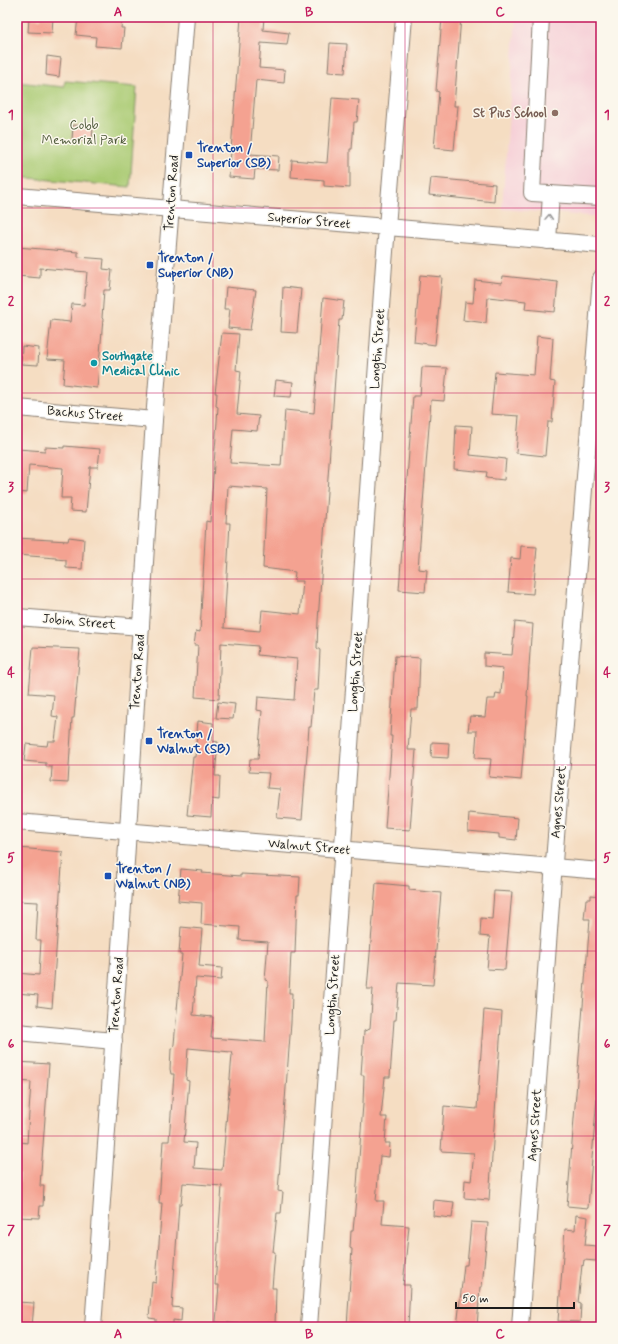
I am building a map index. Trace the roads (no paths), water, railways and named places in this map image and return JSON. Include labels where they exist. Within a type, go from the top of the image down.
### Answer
[{"type":"street","name":"Trenton Road","points":[[93,1327],[114,1041],[154,420],[186,17]]},
{"type":"street","name":"Longtin Street","points":[[309,1327],[387,228],[404,17]]},
{"type":"street","points":[[541,17],[532,193],[601,197]]},
{"type":"street","points":[[548,240],[551,194]]},
{"type":"street","name":"Superior Street","points":[[17,196],[601,245]]},
{"type":"street","name":"Agnes Street","points":[[520,1327],[554,868],[601,278]]},
{"type":"street","name":"Backus Street","points":[[17,408],[154,420]]},
{"type":"street","name":"Jobin Street","points":[[17,617],[141,627]]},
{"type":"street","name":"Walnut Street","points":[[17,822],[601,872]]},
{"type":"street","points":[[17,1032],[114,1041]]},
{"type":"place","name":"St Pius School","points":[[555,113]]},
{"type":"place","name":"Trenton / Superior (SB)","points":[[189,155]]},
{"type":"place","name":"Trenton / Superior (NB)","points":[[150,265]]},
{"type":"place","name":"Southgate Medical Clinic","points":[[94,363]]},
{"type":"place","name":"Trenton / Walnut (SB)","points":[[149,741]]},
{"type":"place","name":"Trenton / Walnut (NB)","points":[[108,876]]},
{"type":"park label","name":"Cobb Memorial Park","points":[[84,132]]}]
